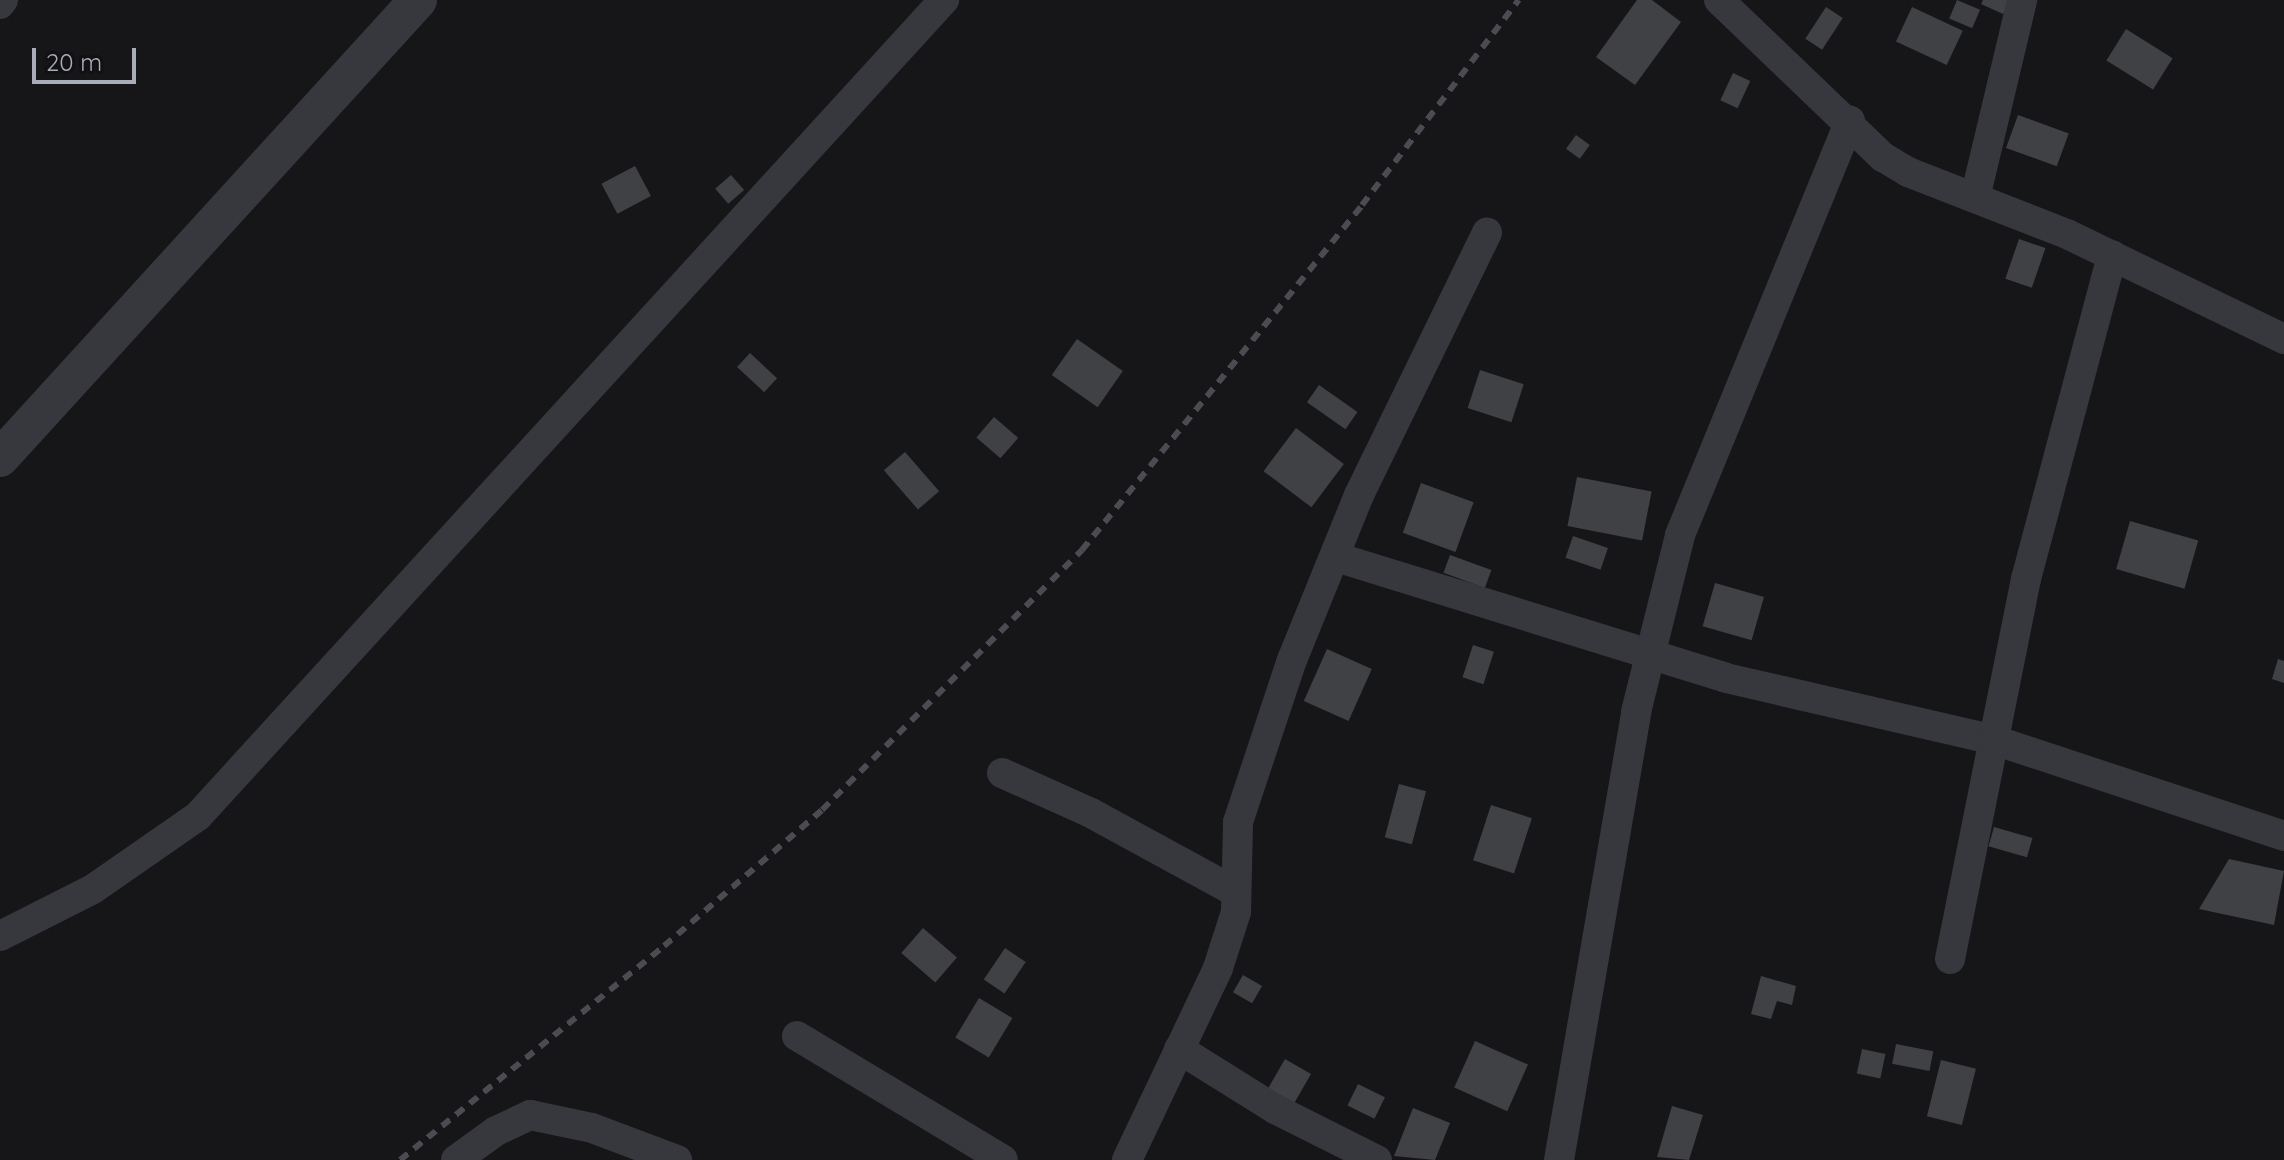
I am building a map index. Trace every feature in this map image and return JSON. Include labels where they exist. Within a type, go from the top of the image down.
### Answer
[{"type":"street","points":[[0,458],[418,0]]},
{"type":"street","points":[[0,936],[93,889],[198,816],[944,0]]},
{"type":"street","points":[[1719,0],[1896,164],[2112,255],[2284,339]]},
{"type":"street","points":[[1975,198],[2022,0]]},
{"type":"street","points":[[1559,1160],[1581,1056],[1605,877],[1651,654],[1680,535],[1850,121]]},
{"type":"street","points":[[1127,1160],[1218,968],[1236,912],[1238,822],[1292,660],[1359,495],[1487,233]]},
{"type":"street","points":[[1950,959],[1991,739],[2026,579],[2112,255]]},
{"type":"street","points":[[1336,557],[1726,678],[1991,739],[2284,836]]},
{"type":"street","points":[[1002,773],[1091,813],[1236,892]]},
{"type":"street","points":[[797,1036],[1003,1160]]},
{"type":"street","points":[[1179,1049],[1275,1109],[1377,1160]]},
{"type":"street","points":[[456,1160],[496,1131],[530,1115],[592,1128],[677,1160]]},
{"type":"building","points":[[1637,0],[1652,0],[1681,22],[1635,85],[1596,57]]},
{"type":"building","points":[[1957,0],[1980,10],[1972,28],[1949,18]]},
{"type":"building","points":[[1983,0],[2010,0],[2003,14],[1981,4]]},
{"type":"building","points":[[1826,7],[1843,18],[1822,50],[1805,39]]},
{"type":"building","points":[[1912,7],[1963,31],[1947,65],[1896,41]]},
{"type":"building","points":[[2126,29],[2173,58],[2153,90],[2106,60]]},
{"type":"building","points":[[1733,73],[1750,81],[1738,108],[1720,100]]},
{"type":"building","points":[[2018,115],[2069,133],[2057,166],[2006,148]]},
{"type":"building","points":[[1576,135],[1590,145],[1580,159],[1566,149]]},
{"type":"building","points":[[635,166],[651,196],[617,214],[601,184]]},
{"type":"building","points":[[731,175],[744,190],[728,204],[715,189]]},
{"type":"building","points":[[2019,239],[2045,248],[2032,288],[2005,279]]},
{"type":"building","points":[[1077,339],[1123,371],[1098,407],[1052,375]]},
{"type":"building","points":[[750,353],[777,378],[764,392],[737,367]]},
{"type":"building","points":[[1480,370],[1524,384],[1511,422],[1468,408]]},
{"type":"building","points":[[1319,385],[1358,412],[1345,429],[1307,402]]},
{"type":"building","points":[[994,417],[1018,438],[1000,458],[976,437]]},
{"type":"building","points":[[1296,428],[1344,464],[1311,507],[1264,471]]},
{"type":"building","points":[[905,452],[939,491],[918,510],[884,470]]},
{"type":"building","points":[[1577,477],[1652,492],[1642,541],[1567,526]]},
{"type":"building","points":[[1421,483],[1474,502],[1455,552],[1403,533]]},
{"type":"building","points":[[2130,521],[2198,541],[2184,589],[2116,569]]},
{"type":"building","points":[[1573,536],[1608,548],[1600,570],[1566,558]]},
{"type":"building","points":[[1450,555],[1491,570],[1485,588],[1444,573]]},
{"type":"building","points":[[1715,583],[1764,597],[1752,640],[1703,626]]},
{"type":"building","points":[[1473,645],[1494,652],[1483,684],[1462,677]]},
{"type":"building","points":[[1327,649],[1372,669],[1349,721],[1304,701]]},
{"type":"building","points":[[2278,659],[2284,661],[2284,683],[2272,679]]},
{"type":"building","points":[[1399,784],[1426,791],[1412,844],[1385,837]]},
{"type":"building","points":[[1491,805],[1532,818],[1514,873],[1473,860]]},
{"type":"building","points":[[1994,827],[2032,838],[2027,857],[1988,846]]},
{"type":"building","points":[[2229,859],[2284,871],[2274,925],[2199,909]]},
{"type":"building","points":[[923,928],[957,958],[935,982],[901,953]]},
{"type":"building","points":[[1005,948],[1026,962],[1004,993],[984,980]]},
{"type":"building","points":[[1243,975],[1262,986],[1252,1003],[1233,992]]},
{"type":"building","points":[[1761,976],[1796,986],[1792,1005],[1777,1001],[1771,1019],[1751,1014]]},
{"type":"building","points":[[979,998],[1012,1018],[989,1058],[955,1037]]},
{"type":"building","points":[[1475,1041],[1528,1065],[1507,1111],[1454,1088]]},
{"type":"building","points":[[1896,1044],[1933,1051],[1929,1071],[1892,1064]]},
{"type":"building","points":[[1862,1049],[1885,1054],[1880,1078],[1857,1073]]},
{"type":"building","points":[[1285,1059],[1311,1074],[1291,1109],[1265,1094]]},
{"type":"building","points":[[1941,1060],[1976,1069],[1962,1125],[1927,1116]]},
{"type":"building","points":[[1358,1084],[1385,1097],[1374,1119],[1347,1106]]},
{"type":"building","points":[[1672,1106],[1703,1115],[1689,1160],[1657,1157]]},
{"type":"building","points":[[1413,1108],[1450,1123],[1435,1160],[1394,1156]]},
{"type":"railway","points":[[400,1160],[664,946],[822,810],[1082,550],[1362,205],[1519,0]]}]
